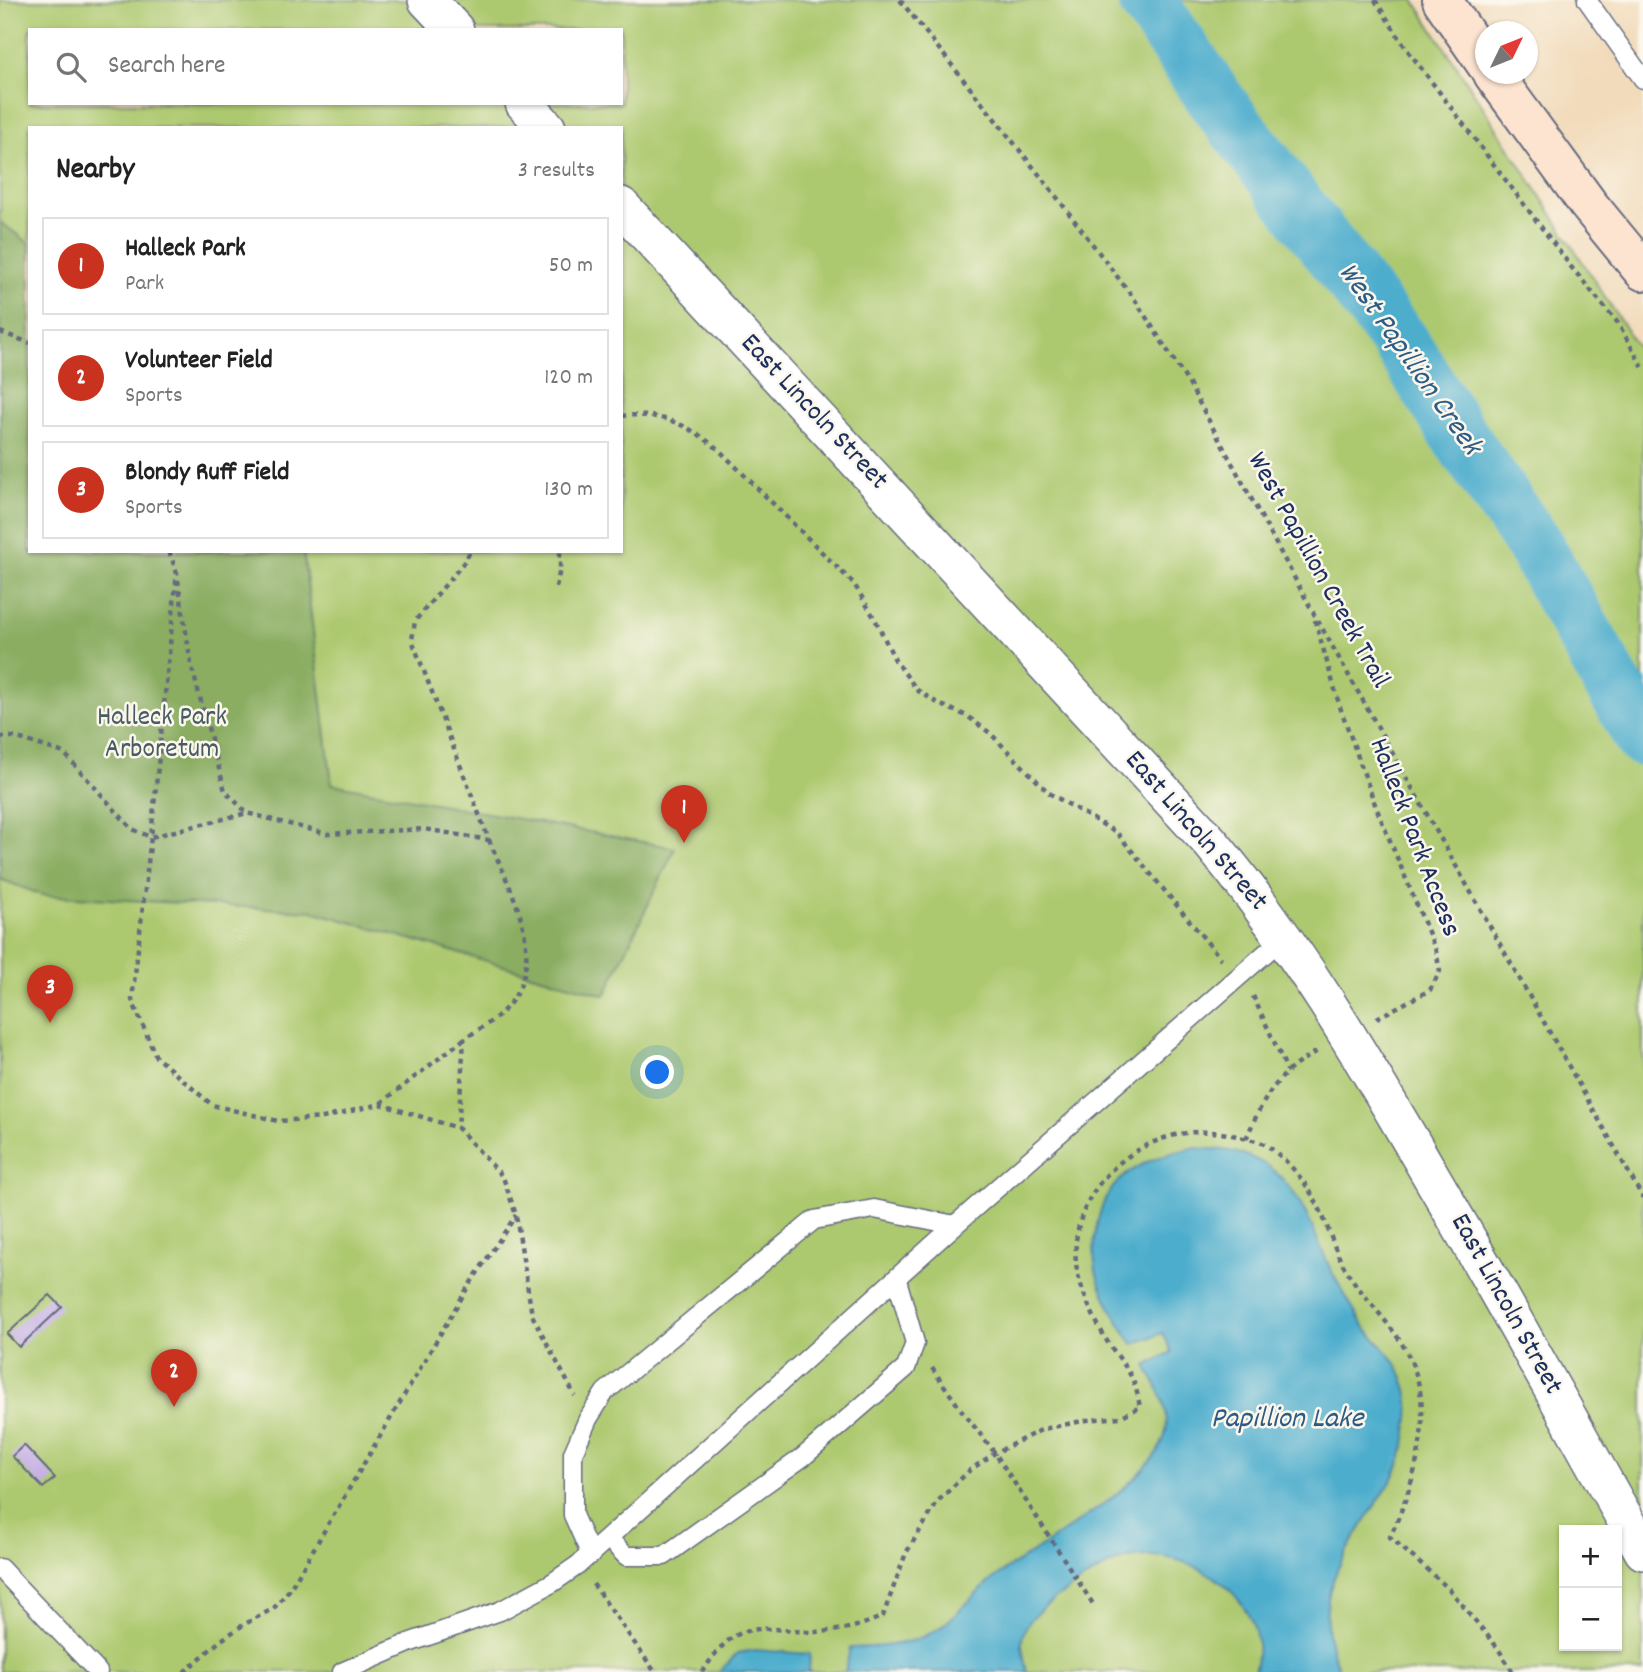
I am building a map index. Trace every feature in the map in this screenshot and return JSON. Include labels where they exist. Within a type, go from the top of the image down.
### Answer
[{"type":"main road","points":[[1442,0],[1475,48]]},
{"type":"main road","points":[[1500,84],[1588,204],[1643,271]]},
{"type":"street","points":[[427,0],[453,28]]},
{"type":"street","points":[[526,105],[545,126]]},
{"type":"street","name":"East Lincoln Street","points":[[623,208],[1202,833],[1253,893],[1349,1034],[1466,1235],[1643,1551]]},
{"type":"lane","points":[[1587,0],[1643,79]]},
{"type":"lane","points":[[342,1672],[411,1642],[500,1611],[552,1583],[584,1560],[955,1225],[1283,938]]},
{"type":"lane","points":[[584,1560],[573,1515],[573,1453],[588,1419],[605,1392],[814,1220],[874,1209],[955,1225]]},
{"type":"lane","points":[[609,1539],[626,1556],[664,1556],[803,1457],[906,1368],[915,1343],[897,1280]]},
{"type":"lane","points":[[0,1568],[98,1672]]},
{"type":"path","name":"West Papillion Creek Trail","points":[[901,0],[1135,300],[1189,384],[1313,612],[1643,1198]]},
{"type":"path","points":[[1375,0],[1414,59],[1572,268],[1618,323],[1643,368]]},
{"type":"path","points":[[2,334],[28,342]]},
{"type":"path","points":[[623,416],[674,421],[696,431],[719,450],[854,584],[895,660],[917,690],[939,705],[967,716],[990,733],[1049,793],[1117,833],[1224,962]]},
{"type":"path","points":[[170,553],[177,573],[191,664],[225,791],[247,813]]},
{"type":"path","points":[[177,573],[132,1000],[156,1058],[212,1105],[278,1121],[323,1118],[380,1104],[500,1014],[521,985],[528,954],[523,921],[412,640],[415,621],[469,553]]},
{"type":"path","points":[[556,587],[560,553]]},
{"type":"path","name":"Halleck Park Access","points":[[1246,1139],[1274,1083],[1303,1059],[1430,989],[1440,971],[1436,951],[1376,807],[1344,717],[1313,612]]},
{"type":"path","points":[[0,737],[15,737],[64,754],[132,829],[151,837],[247,813],[327,834],[424,829],[489,839]]},
{"type":"path","points":[[1250,992],[1288,1072]]},
{"type":"path","points":[[458,1128],[464,1039]]},
{"type":"path","points":[[380,1104],[458,1128],[503,1177],[516,1215],[532,1315],[588,1419]]},
{"type":"path","points":[[702,1672],[720,1649],[740,1633],[764,1629],[814,1632],[862,1626],[883,1616],[906,1553],[939,1500],[971,1470],[995,1453],[1043,1429],[1087,1420],[1120,1417],[1140,1407],[1133,1380],[1102,1331],[1088,1302],[1076,1265],[1076,1232],[1088,1202],[1104,1178],[1127,1155],[1150,1142],[1182,1134],[1220,1132],[1264,1144],[1287,1163],[1308,1187],[1342,1263],[1405,1350],[1420,1390],[1421,1450],[1409,1495],[1390,1536],[1449,1589],[1497,1647],[1513,1672]]},
{"type":"path","points":[[184,1672],[231,1633],[274,1608],[290,1589],[468,1287],[516,1215]]},
{"type":"path","points":[[915,1343],[958,1407],[995,1453],[1093,1604]]},
{"type":"path","points":[[584,1560],[655,1672]]},
{"type":"green space","points":[[0,0],[1414,0],[1643,356],[1643,1672],[0,1672]]},
{"type":"green space","name":"Halleck Park Arboretum","points":[[0,222],[28,243],[28,553],[303,553],[332,784],[675,848],[605,995],[312,911],[42,895],[0,879]]},
{"type":"water","name":"Papillion Lake","points":[[1194,1148],[1226,1150],[1246,1155],[1265,1164],[1293,1191],[1313,1228],[1331,1271],[1367,1330],[1384,1347],[1398,1367],[1406,1385],[1409,1412],[1401,1460],[1390,1483],[1347,1550],[1331,1587],[1327,1627],[1340,1672],[1254,1672],[1257,1647],[1252,1623],[1241,1602],[1223,1584],[1202,1570],[1179,1561],[1154,1556],[1130,1558],[1106,1567],[1045,1606],[1031,1620],[1023,1636],[1027,1672],[845,1672],[850,1648],[900,1643],[920,1638],[938,1629],[994,1578],[1065,1532],[1119,1492],[1141,1472],[1158,1451],[1166,1431],[1166,1414],[1158,1389],[1146,1366],[1172,1352],[1163,1333],[1133,1344],[1104,1295],[1097,1275],[1094,1246],[1104,1202],[1120,1180],[1155,1159]]},
{"type":"water","points":[[755,1650],[810,1654],[809,1672],[719,1672],[738,1653]]},
{"type":"building","points":[[50,1295],[62,1307],[19,1347],[7,1334]]},
{"type":"building","points":[[24,1445],[55,1478],[43,1488],[12,1456]]},
{"type":"waterway","name":"West Papillion Creek","points":[[1147,0],[1221,107],[1399,340],[1460,437],[1535,546],[1643,738]]},
{"type":"waterway","points":[[1626,706],[1643,683]]},
{"type":"place","name":"Halleck Park","points":[[684,843]]},
{"type":"place","name":"Blondy Ruff Field","points":[[50,1023]]},
{"type":"place","name":"Volunteer Field","points":[[174,1407]]}]
